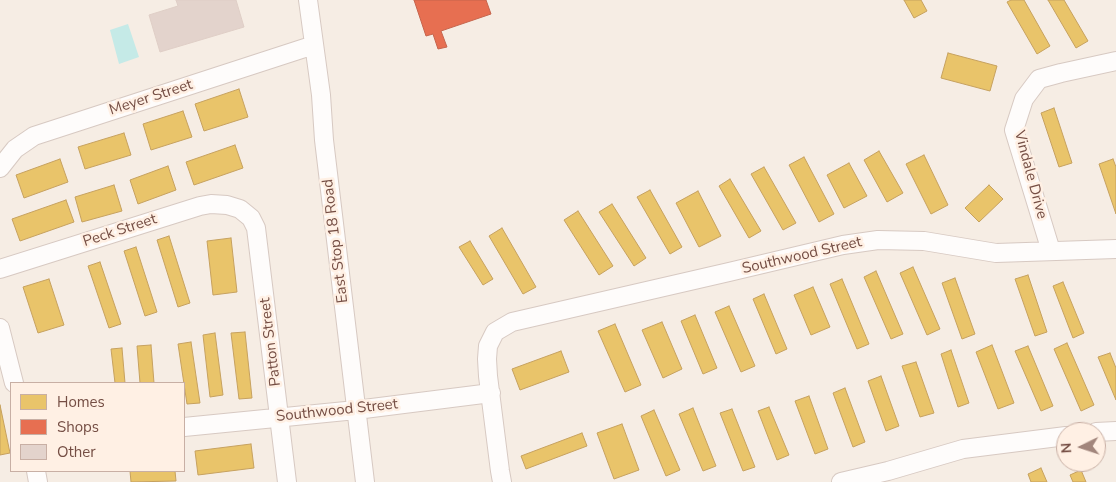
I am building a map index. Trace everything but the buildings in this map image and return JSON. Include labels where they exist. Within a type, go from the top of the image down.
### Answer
[{"type":"street","name":"East Stop 18 Road","points":[[308,0],[365,482]]},
{"type":"street","name":"Meyer Street","points":[[0,168],[15,149],[34,136],[314,46]]},
{"type":"street","name":"Vindale Drive","points":[[1051,250],[1014,130],[1024,99],[1039,79],[1116,61]]},
{"type":"street","name":"Peck Street","points":[[0,269],[200,206],[211,204],[226,205],[240,209]]},
{"type":"street","name":"Patton Street","points":[[240,209],[251,218],[256,228],[287,482]]},
{"type":"street","name":"Southwood Street","points":[[185,427],[356,410],[491,393],[488,376],[488,346],[495,332],[512,322],[842,245],[878,240],[924,241],[996,253],[1116,249]]},
{"type":"street","points":[[0,328],[14,382]]},
{"type":"street","points":[[491,393],[502,482]]},
{"type":"street","points":[[842,482],[963,449],[1056,437]]},
{"type":"water","points":[[128,24],[139,57],[119,64],[110,30]]}]
